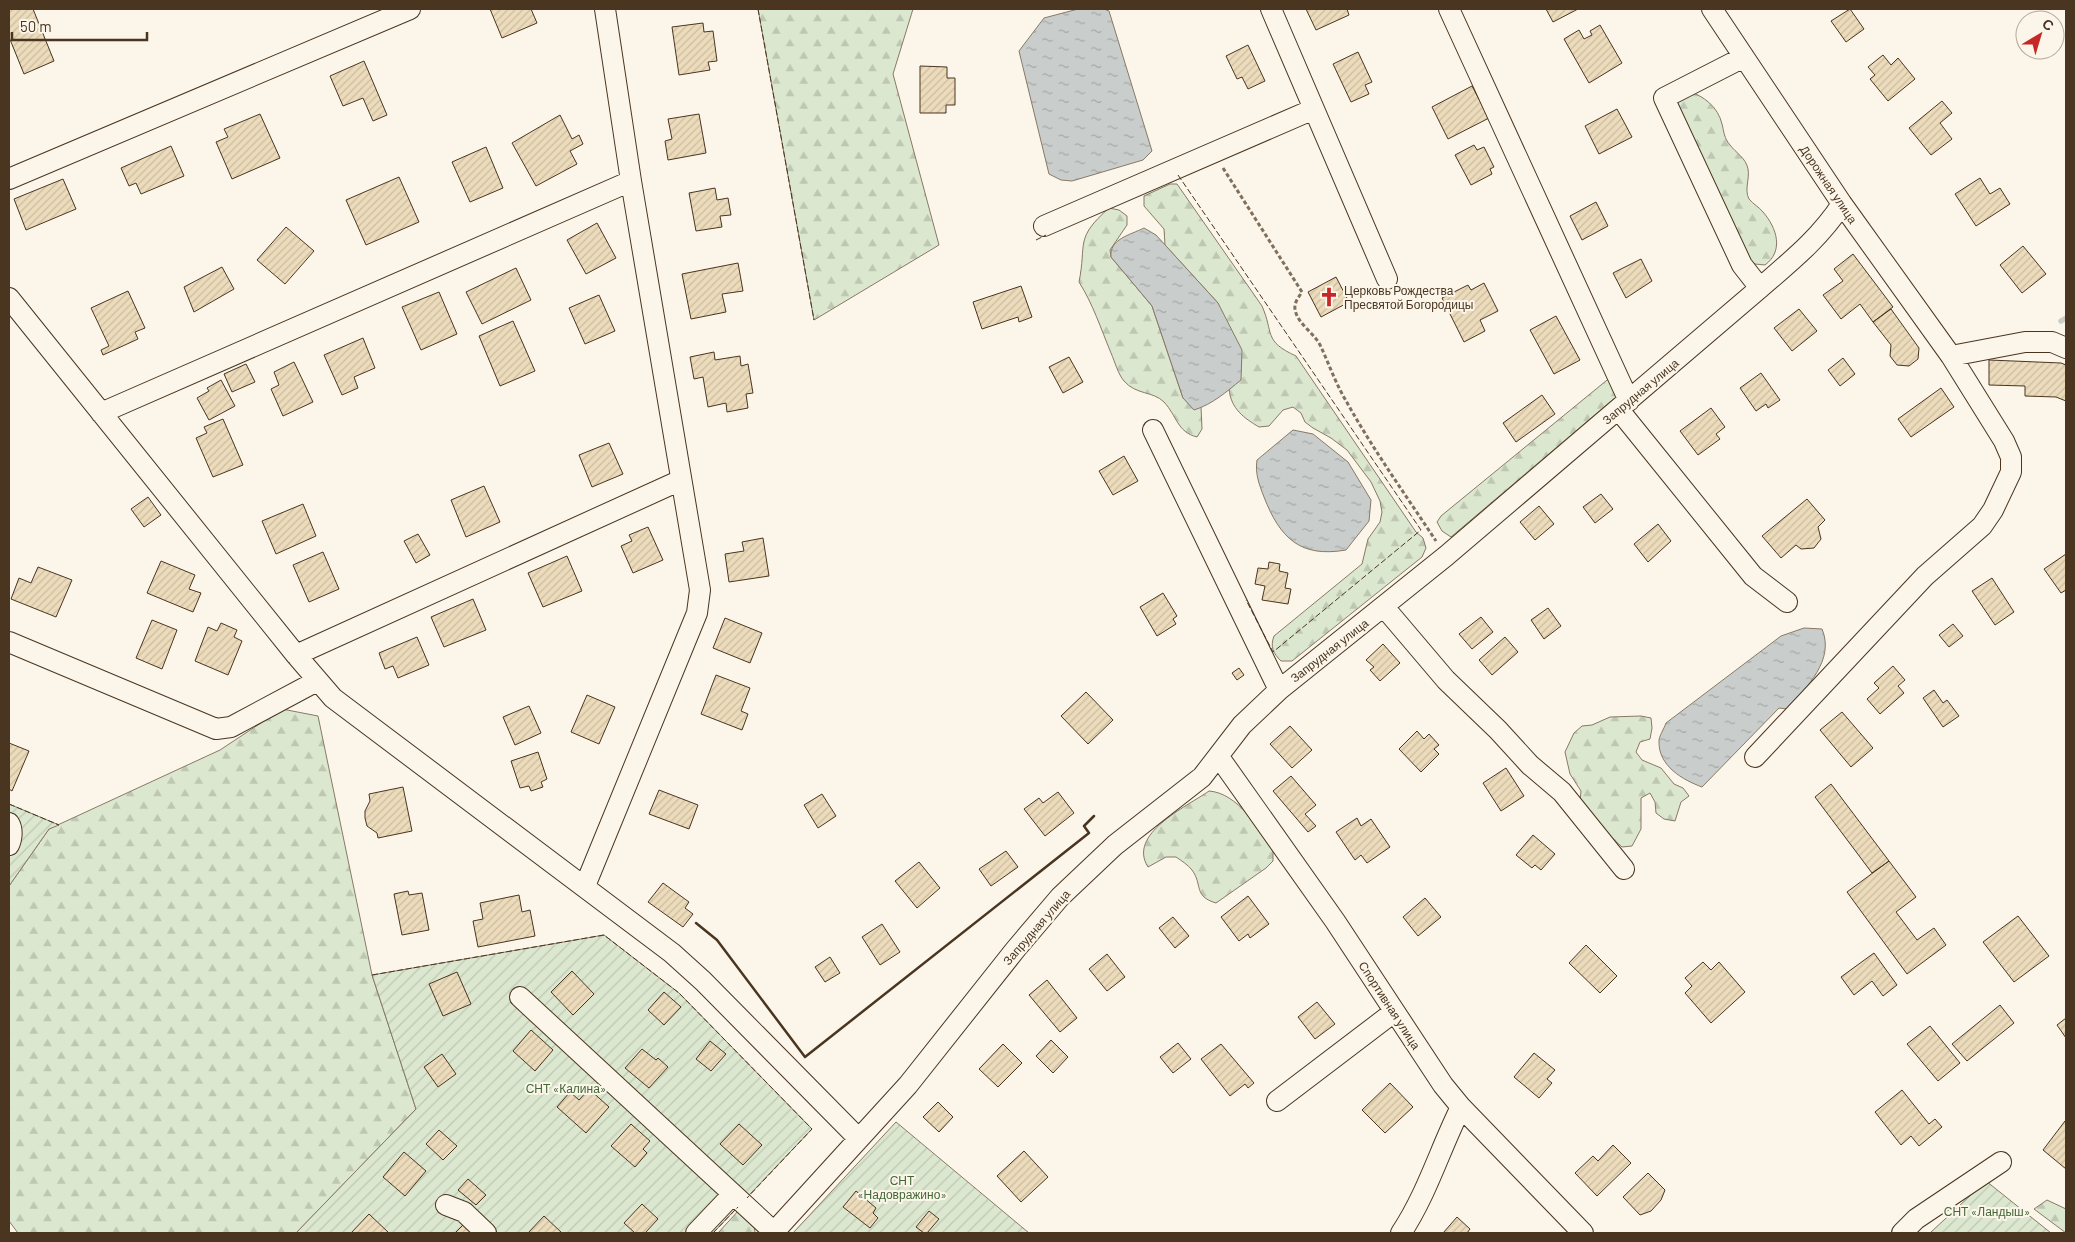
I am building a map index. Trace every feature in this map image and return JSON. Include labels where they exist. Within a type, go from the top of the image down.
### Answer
[{"type":"street","points":[[9,179],[410,9]]},
{"type":"street","points":[[585,886],[697,613],[700,590],[630,180],[605,9]]},
{"type":"street","points":[[1271,9],[1386,279]]},
{"type":"street","points":[[1449,9],[1624,406],[1753,576],[1788,602]]},
{"type":"street","name":"Дорожная улица","points":[[1712,9],[1842,204],[1951,356],[2004,441],[2010,457],[2011,472],[1993,510],[1982,526],[1925,576],[1755,757]]},
{"type":"street","points":[[1744,57],[1664,98],[1742,265],[1760,288]]},
{"type":"street","points":[[1044,226],[1214,154],[1314,109]]},
{"type":"street","points":[[101,413],[630,180]]},
{"type":"street","name":"Запрудная улица","points":[[773,1233],[908,1085],[1015,950],[1060,898],[1115,845],[1202,777],[1242,726],[1279,690],[1446,556],[1624,406],[1814,241],[1826,229],[1842,204]]},
{"type":"street","points":[[9,298],[317,681],[333,698],[672,952],[703,980],[859,1139]]},
{"type":"street","points":[[9,316],[31,326]]},
{"type":"street","points":[[1951,356],[2025,342],[2061,341]]},
{"type":"street","points":[[1153,430],[1279,690]]},
{"type":"street","points":[[296,655],[681,480]]},
{"type":"street","points":[[1384,607],[1446,680],[1498,730],[1530,765],[1562,792],[1624,869]]},
{"type":"street","points":[[9,642],[216,729],[231,727],[317,681]]},
{"type":"street","name":"Спортивная улица","points":[[1219,757],[1335,921],[1443,1085],[1461,1107],[1583,1233]]},
{"type":"street","points":[[9,823],[11,826],[11,840],[9,844]]},
{"type":"street","points":[[520,997],[734,1194],[773,1233]]},
{"type":"street","points":[[1277,1101],[1394,1012]]},
{"type":"street","points":[[1401,1233],[1430,1182],[1446,1137],[1461,1107]]},
{"type":"street","points":[[1902,1233],[1916,1219],[2002,1162]]},
{"type":"street","points":[[696,1233],[734,1194]]},
{"type":"street","points":[[446,1205],[464,1212],[486,1233]]},
{"type":"path","points":[[1214,154],[1302,292],[1296,302],[1295,309],[1301,321],[1313,333],[1321,347],[1326,362],[1364,433],[1446,556]]},
{"type":"green space","points":[[758,9],[913,9],[893,74],[939,245],[814,320]]},
{"type":"green space","points":[[1688,91],[1705,99],[1714,107],[1720,118],[1726,140],[1747,165],[1749,199],[1768,218],[1775,232],[1775,253],[1765,265],[1755,264],[1747,257],[1671,101]]},
{"type":"green space","points":[[1170,184],[1177,184],[1262,306],[1274,341],[1278,346],[1296,356],[1416,532],[1423,538],[1426,548],[1422,557],[1292,661],[1281,661],[1276,655],[1272,647],[1274,636],[1362,564],[1368,539],[1380,522],[1382,512],[1380,501],[1371,482],[1347,450],[1305,422],[1301,413],[1293,407],[1283,410],[1269,426],[1259,427],[1243,416],[1235,407],[1229,389],[1241,379],[1218,303],[1165,245],[1164,229],[1144,206],[1144,196]]},
{"type":"green space","points":[[1109,208],[1119,210],[1127,216],[1127,225],[1110,250],[1111,257],[1152,306],[1183,398],[1194,409],[1201,407],[1202,429],[1197,437],[1190,435],[1181,427],[1164,402],[1155,396],[1134,389],[1124,381],[1118,371],[1093,308],[1079,282],[1086,235],[1098,218]]},
{"type":"green space","points":[[1612,376],[1617,396],[1451,537],[1442,531],[1437,522],[1441,516]]},
{"type":"green space","points":[[282,709],[318,716],[372,975],[416,1109],[296,1233],[18,1233],[9,1221],[9,886],[49,829],[220,750]]},
{"type":"green space","points":[[1641,716],[1651,718],[1652,728],[1650,739],[1640,742],[1636,752],[1642,760],[1661,768],[1674,784],[1683,788],[1689,796],[1681,802],[1675,821],[1664,819],[1656,813],[1655,802],[1650,793],[1641,798],[1641,829],[1632,846],[1622,847],[1591,819],[1580,802],[1581,791],[1570,774],[1565,752],[1574,733],[1582,726],[1592,725],[1610,717]]},
{"type":"green space","points":[[1209,791],[1229,798],[1247,813],[1273,851],[1273,861],[1266,868],[1216,903],[1204,897],[1192,870],[1176,857],[1166,857],[1148,867],[1144,855],[1145,843],[1162,823],[1174,813]]},
{"type":"green space","points":[[9,804],[59,825],[49,829],[9,886]]},
{"type":"green space","name":"СНТ «Калина»","points":[[604,935],[679,993],[812,1129],[713,1233],[296,1233],[416,1109],[372,975]]},
{"type":"green space","name":"СНТ «Надовражино»","points":[[896,1122],[1029,1233],[793,1233]]},
{"type":"green space","name":"СНТ «Ландыш»","points":[[1986,1181],[2051,1233],[1930,1233]]},
{"type":"green space","points":[[2047,1200],[2066,1209],[2066,1233],[2034,1209]]},
{"type":"green space","points":[[739,1210],[754,1223],[755,1233],[718,1233]]},
{"type":"water","points":[[1078,9],[1104,9],[1109,11],[1152,151],[1143,160],[1072,181],[1061,180],[1049,174],[1019,51],[1044,18]]},
{"type":"water","points":[[1144,228],[1156,235],[1218,303],[1242,350],[1241,380],[1213,401],[1194,410],[1183,398],[1152,306],[1111,257],[1113,246],[1117,242]]},
{"type":"water","points":[[1293,430],[1313,434],[1348,462],[1371,500],[1369,521],[1346,550],[1330,552],[1304,548],[1285,534],[1270,511],[1258,479],[1257,460]]},
{"type":"water","points":[[1804,628],[1822,629],[1825,651],[1817,672],[1803,692],[1787,709],[1779,708],[1702,787],[1673,771],[1667,765],[1660,750],[1659,739],[1666,723],[1781,636]]},
{"type":"building","points":[[9,9],[33,9],[54,61],[24,74],[9,37]]},
{"type":"building","points":[[490,9],[531,9],[537,23],[502,38]]},
{"type":"building","points":[[1306,9],[1347,9],[1349,15],[1316,30]]},
{"type":"building","points":[[1546,9],[1578,9],[1553,22]]},
{"type":"building","points":[[1850,9],[1864,29],[1846,42],[1831,21]]},
{"type":"building","points":[[703,23],[704,32],[713,31],[717,61],[708,62],[710,70],[679,75],[672,27]]},
{"type":"building","points":[[1600,25],[1622,63],[1589,83],[1564,39],[1579,30],[1584,39],[1592,35],[1590,31]]},
{"type":"building","points":[[1248,45],[1265,81],[1248,89],[1242,77],[1237,79],[1226,56]]},
{"type":"building","points":[[1358,52],[1372,82],[1365,85],[1369,94],[1351,102],[1333,64]]},
{"type":"building","points":[[1883,55],[1891,65],[1898,58],[1915,79],[1888,101],[1870,79],[1875,75],[1868,67]]},
{"type":"building","points":[[364,61],[387,115],[373,121],[363,98],[343,106],[330,76]]},
{"type":"building","points":[[920,66],[947,67],[947,78],[955,78],[955,105],[946,105],[946,113],[920,113]]},
{"type":"building","points":[[1472,86],[1489,118],[1448,139],[1432,107]]},
{"type":"building","points":[[1942,101],[1952,113],[1940,123],[1952,139],[1931,155],[1909,128]]},
{"type":"building","points":[[1617,109],[1632,137],[1599,154],[1585,126]]},
{"type":"building","points":[[260,114],[280,158],[232,179],[216,142],[228,137],[224,129]]},
{"type":"building","points":[[699,114],[706,153],[668,160],[665,141],[672,139],[668,119]]},
{"type":"building","points":[[560,115],[572,139],[579,135],[583,144],[570,151],[577,164],[536,186],[512,143]]},
{"type":"building","points":[[1474,145],[1477,150],[1484,147],[1494,167],[1490,169],[1492,174],[1471,185],[1455,155]]},
{"type":"building","points":[[171,146],[184,176],[141,194],[136,183],[129,186],[121,168]]},
{"type":"building","points":[[486,147],[503,188],[470,202],[452,162]]},
{"type":"building","points":[[399,177],[419,222],[366,245],[346,200]]},
{"type":"building","points":[[1980,178],[1990,194],[2000,188],[2010,204],[1976,226],[1955,194]]},
{"type":"building","points":[[63,179],[76,209],[26,230],[14,199]]},
{"type":"building","points":[[715,188],[717,200],[728,198],[731,215],[720,216],[722,227],[696,231],[689,193]]},
{"type":"building","points":[[1596,202],[1608,226],[1582,240],[1570,216]]},
{"type":"building","points":[[597,223],[616,258],[586,274],[567,240]]},
{"type":"building","points":[[286,227],[314,251],[285,284],[257,260]]},
{"type":"building","points":[[2023,246],[2046,274],[2022,293],[2000,265]]},
{"type":"building","points":[[1853,254],[1893,307],[1873,322],[1860,304],[1841,319],[1823,295],[1843,281],[1834,269]]},
{"type":"building","points":[[1641,259],[1652,281],[1626,298],[1613,273]]},
{"type":"building","points":[[738,263],[743,291],[722,294],[726,312],[691,319],[682,274]]},
{"type":"building","points":[[222,267],[234,289],[194,312],[184,287]]},
{"type":"building","points":[[516,268],[531,300],[482,324],[466,292]]},
{"type":"building","name":"Церковь Рождества Пресвятой Богородицы","points":[[1336,277],[1349,302],[1321,317],[1308,292]]},
{"type":"building","points":[[1484,283],[1498,311],[1480,320],[1485,331],[1464,342],[1442,298],[1468,285],[1471,290]]},
{"type":"building","points":[[1021,286],[1032,317],[1019,322],[1018,317],[982,329],[973,302]]},
{"type":"building","points":[[128,291],[145,328],[135,332],[138,339],[103,355],[101,350],[109,346],[91,308]]},
{"type":"building","points":[[439,292],[457,334],[421,350],[402,307]]},
{"type":"building","points":[[599,295],[615,331],[585,344],[569,308]]},
{"type":"building","points":[[1799,309],[1817,331],[1792,351],[1774,328]]},
{"type":"building","points":[[1891,309],[1919,348],[1918,359],[1909,366],[1897,365],[1890,356],[1891,345],[1873,322]]},
{"type":"building","points":[[1556,316],[1580,360],[1554,374],[1530,330]]},
{"type":"building","points":[[513,321],[535,371],[500,386],[479,336]]},
{"type":"building","points":[[363,338],[375,368],[354,377],[358,388],[342,395],[324,355]]},
{"type":"building","points":[[714,352],[715,360],[740,356],[741,366],[748,364],[753,393],[746,394],[748,408],[727,412],[726,403],[708,407],[703,377],[694,379],[690,357]]},
{"type":"building","points":[[1069,357],[1083,382],[1063,393],[1049,367]]},
{"type":"building","points":[[1843,358],[1855,374],[1840,386],[1828,370]]},
{"type":"building","points":[[1989,360],[2061,363],[2066,365],[2066,401],[2056,397],[2025,396],[2025,386],[1989,385]]},
{"type":"building","points":[[294,362],[313,402],[283,416],[271,389],[279,385],[274,372]]},
{"type":"building","points":[[246,364],[255,382],[232,392],[224,374]]},
{"type":"building","points":[[1761,373],[1780,400],[1768,408],[1766,404],[1756,411],[1740,388]]},
{"type":"building","points":[[221,380],[235,406],[209,420],[197,398],[209,391],[207,388]]},
{"type":"building","points":[[1941,388],[1954,407],[1911,437],[1898,419]]},
{"type":"building","points":[[1542,395],[1555,414],[1516,442],[1503,423]]},
{"type":"building","points":[[1711,408],[1725,427],[1716,434],[1720,439],[1698,455],[1680,431]]},
{"type":"building","points":[[223,419],[243,465],[213,477],[196,438],[207,433],[204,427]]},
{"type":"building","points":[[609,443],[623,474],[592,487],[579,455]]},
{"type":"building","points":[[1124,456],[1138,481],[1113,495],[1099,471]]},
{"type":"building","points":[[484,486],[500,522],[466,537],[451,500]]},
{"type":"building","points":[[1601,494],[1613,509],[1595,523],[1583,507]]},
{"type":"building","points":[[148,497],[161,515],[144,527],[131,509]]},
{"type":"building","points":[[1807,499],[1825,520],[1818,527],[1821,539],[1814,548],[1801,549],[1796,545],[1781,558],[1762,536]]},
{"type":"building","points":[[303,504],[316,536],[276,554],[262,521]]},
{"type":"building","points":[[1539,506],[1554,524],[1535,540],[1520,522]]},
{"type":"building","points":[[1658,524],[1671,541],[1648,562],[1634,544]]},
{"type":"building","points":[[648,527],[663,560],[633,573],[621,546],[632,541],[629,535]]},
{"type":"building","points":[[418,534],[430,555],[416,563],[404,541]]},
{"type":"building","points":[[763,538],[769,576],[729,582],[725,554],[744,551],[742,542]]},
{"type":"building","points":[[323,552],[339,589],[309,602],[293,565]]},
{"type":"building","points":[[2066,554],[2066,590],[2061,593],[2044,569]]},
{"type":"building","points":[[567,556],[582,591],[543,607],[528,573]]},
{"type":"building","points":[[161,561],[195,575],[189,589],[201,593],[193,612],[147,593]]},
{"type":"building","points":[[1269,562],[1280,564],[1279,571],[1288,573],[1285,588],[1291,589],[1288,604],[1262,600],[1265,586],[1255,584],[1258,568],[1268,569]]},
{"type":"building","points":[[38,567],[72,580],[56,617],[11,599],[19,578],[31,583]]},
{"type":"building","points":[[1992,578],[2014,612],[1995,625],[1972,591]]},
{"type":"building","points":[[1163,593],[1177,616],[1173,619],[1176,624],[1157,636],[1140,607]]},
{"type":"building","points":[[473,599],[486,630],[444,647],[431,617]]},
{"type":"building","points":[[1548,608],[1561,626],[1544,639],[1531,620]]},
{"type":"building","points":[[1481,617],[1493,632],[1472,649],[1459,634]]},
{"type":"building","points":[[725,618],[762,633],[750,663],[713,648]]},
{"type":"building","points":[[152,620],[177,630],[162,669],[136,658]]},
{"type":"building","points":[[221,623],[237,630],[234,637],[242,641],[228,675],[195,661],[208,627],[217,631]]},
{"type":"building","points":[[1953,624],[1963,636],[1949,647],[1939,635]]},
{"type":"building","points":[[417,637],[429,665],[398,678],[393,666],[385,669],[379,653]]},
{"type":"building","points":[[1505,637],[1518,652],[1492,675],[1479,660]]},
{"type":"building","points":[[1383,644],[1400,663],[1380,681],[1370,670],[1374,667],[1366,660]]},
{"type":"building","points":[[1893,666],[1905,680],[1898,686],[1904,693],[1880,714],[1867,699],[1879,688],[1874,683]]},
{"type":"building","points":[[1239,668],[1244,675],[1237,680],[1232,673]]},
{"type":"building","points":[[716,675],[750,688],[741,711],[748,714],[742,730],[701,714]]},
{"type":"building","points":[[1934,690],[1943,703],[1947,700],[1959,716],[1943,727],[1923,698]]},
{"type":"building","points":[[1086,692],[1113,720],[1088,744],[1061,716]]},
{"type":"building","points":[[587,695],[615,707],[599,744],[571,732]]},
{"type":"building","points":[[529,706],[541,733],[515,745],[503,717]]},
{"type":"building","points":[[1842,712],[1873,748],[1851,767],[1820,730]]},
{"type":"building","points":[[1290,726],[1312,750],[1292,768],[1270,744]]},
{"type":"building","points":[[1417,731],[1424,739],[1429,734],[1439,745],[1434,749],[1439,754],[1421,772],[1399,749]]},
{"type":"building","points":[[9,743],[29,751],[12,791],[9,789]]},
{"type":"building","points":[[538,752],[547,779],[541,782],[543,787],[531,791],[529,786],[520,788],[511,761]]},
{"type":"building","points":[[1506,768],[1524,796],[1501,811],[1483,783]]},
{"type":"building","points":[[1291,776],[1316,805],[1305,814],[1316,826],[1308,832],[1273,791]]},
{"type":"building","points":[[1831,784],[1889,861],[1872,873],[1815,797]]},
{"type":"building","points":[[403,787],[412,831],[378,838],[377,833],[367,826],[365,818],[365,811],[370,801],[369,794]]},
{"type":"building","points":[[659,790],[698,805],[689,829],[649,814]]},
{"type":"building","points":[[1058,792],[1074,813],[1045,836],[1024,809],[1039,798],[1043,803]]},
{"type":"building","points":[[822,794],[836,816],[818,828],[804,805]]},
{"type":"building","points":[[1357,818],[1361,826],[1371,819],[1390,847],[1367,863],[1361,855],[1355,860],[1336,832]]},
{"type":"building","points":[[1533,835],[1555,854],[1541,870],[1535,865],[1532,868],[1516,855]]},
{"type":"building","points":[[1006,851],[1018,867],[991,886],[979,869]]},
{"type":"building","points":[[1889,861],[1916,897],[1896,912],[1917,940],[1934,928],[1946,945],[1907,974],[1847,892]]},
{"type":"building","points":[[919,862],[940,888],[917,908],[895,881]]},
{"type":"building","points":[[663,883],[689,902],[685,908],[693,914],[683,927],[648,902]]},
{"type":"building","points":[[408,891],[409,895],[422,893],[429,930],[402,935],[394,894]]},
{"type":"building","points":[[519,895],[522,912],[530,910],[535,936],[478,947],[473,921],[483,919],[480,903]]},
{"type":"building","points":[[1248,896],[1269,924],[1250,938],[1248,934],[1239,941],[1221,917]]},
{"type":"building","points":[[1425,898],[1441,917],[1418,936],[1403,917]]},
{"type":"building","points":[[2018,916],[2049,956],[2014,982],[1983,942]]},
{"type":"building","points":[[1173,917],[1189,936],[1175,948],[1159,928]]},
{"type":"building","points":[[882,924],[900,952],[880,965],[862,937]]},
{"type":"building","points":[[1586,945],[1617,976],[1600,993],[1569,963]]},
{"type":"building","points":[[1874,953],[1897,985],[1883,996],[1872,981],[1854,995],[1841,977]]},
{"type":"building","points":[[1107,954],[1125,977],[1107,991],[1089,969]]},
{"type":"building","points":[[830,957],[840,973],[825,982],[815,967]]},
{"type":"building","points":[[1703,962],[1711,970],[1719,962],[1745,992],[1711,1023],[1685,993],[1692,986],[1685,978]]},
{"type":"building","points":[[572,971],[594,994],[573,1015],[551,992]]},
{"type":"building","points":[[457,972],[471,1004],[443,1016],[429,984]]},
{"type":"building","points":[[1047,980],[1077,1018],[1060,1032],[1029,995]]},
{"type":"building","points":[[664,992],[681,1007],[664,1025],[648,1010]]},
{"type":"building","points":[[1317,1002],[1335,1024],[1315,1039],[1298,1017]]},
{"type":"building","points":[[2000,1005],[2014,1023],[1967,1061],[1952,1044]]},
{"type":"building","points":[[2066,1018],[2066,1038],[2057,1025]]},
{"type":"building","points":[[1930,1026],[1960,1063],[1938,1081],[1907,1044]]},
{"type":"building","points":[[531,1030],[553,1050],[535,1071],[513,1051]]},
{"type":"building","points":[[1051,1040],[1068,1057],[1053,1073],[1036,1056]]},
{"type":"building","points":[[710,1041],[726,1054],[711,1071],[696,1059]]},
{"type":"building","points":[[1178,1043],[1191,1059],[1173,1073],[1160,1057]]},
{"type":"building","points":[[1003,1044],[1022,1063],[998,1087],[979,1069]]},
{"type":"building","points":[[1221,1044],[1254,1083],[1248,1088],[1245,1084],[1230,1096],[1201,1059]]},
{"type":"building","points":[[642,1049],[656,1060],[658,1058],[668,1067],[649,1088],[625,1068]]},
{"type":"building","points":[[1534,1053],[1555,1070],[1547,1079],[1552,1083],[1539,1098],[1514,1077]]},
{"type":"building","points":[[442,1054],[456,1074],[438,1087],[424,1067]]},
{"type":"building","points":[[1390,1083],[1413,1107],[1385,1133],[1362,1110]]},
{"type":"building","points":[[589,1089],[609,1107],[586,1133],[557,1107],[570,1092],[579,1100]]},
{"type":"building","points":[[1902,1090],[1929,1124],[1935,1119],[1942,1127],[1919,1146],[1911,1136],[1901,1145],[1875,1112]]},
{"type":"building","points":[[938,1102],[953,1117],[939,1132],[923,1117]]},
{"type":"building","points":[[2066,1122],[2066,1169],[2043,1150]]},
{"type":"building","points":[[631,1124],[650,1141],[643,1149],[647,1153],[635,1167],[611,1146]]},
{"type":"building","points":[[739,1124],[762,1145],[743,1165],[720,1144]]},
{"type":"building","points":[[439,1130],[457,1146],[443,1160],[426,1144]]},
{"type":"building","points":[[1613,1145],[1631,1163],[1597,1196],[1575,1173],[1593,1156],[1598,1161]]},
{"type":"building","points":[[1024,1151],[1048,1177],[1021,1202],[997,1176]]},
{"type":"building","points":[[404,1152],[426,1171],[405,1196],[383,1177]]},
{"type":"building","points":[[1648,1173],[1665,1190],[1661,1200],[1651,1211],[1640,1215],[1623,1197]]},
{"type":"building","points":[[468,1179],[486,1195],[476,1205],[458,1190]]},
{"type":"building","points":[[856,1191],[876,1208],[873,1213],[878,1218],[870,1228],[843,1207]]},
{"type":"building","points":[[642,1204],[658,1219],[645,1233],[635,1233],[624,1223]]},
{"type":"building","points":[[929,1211],[939,1219],[927,1233],[924,1233],[916,1227]]},
{"type":"building","points":[[369,1214],[389,1233],[351,1233]]},
{"type":"building","points":[[544,1216],[562,1233],[528,1233]]},
{"type":"building","points":[[1457,1217],[1470,1229],[1467,1233],[1443,1233]]},
{"type":"building","points":[[463,1225],[472,1233],[455,1233]]},
{"type":"waterway","points":[[2061,321],[2066,318]]},
{"type":"fence","points":[[758,9],[814,320]]},
{"type":"fence","points":[[1178,175],[1421,530],[1273,652],[1246,600]]},
{"type":"fence","points":[[1036,240],[1046,235]]},
{"type":"fence","points":[[9,804],[59,825]]},
{"type":"fence","points":[[372,975],[604,935],[679,993],[812,1129],[747,1198]]},
{"type":"fence","points":[[713,1233],[738,1207]]},
{"type":"wall","points":[[696,923],[717,940],[805,1057],[1089,833],[1084,826],[1094,816]]},
{"type":"place","name":"Церковь Рождества Пресвятой Богородицы","points":[[1329,297]]}]
